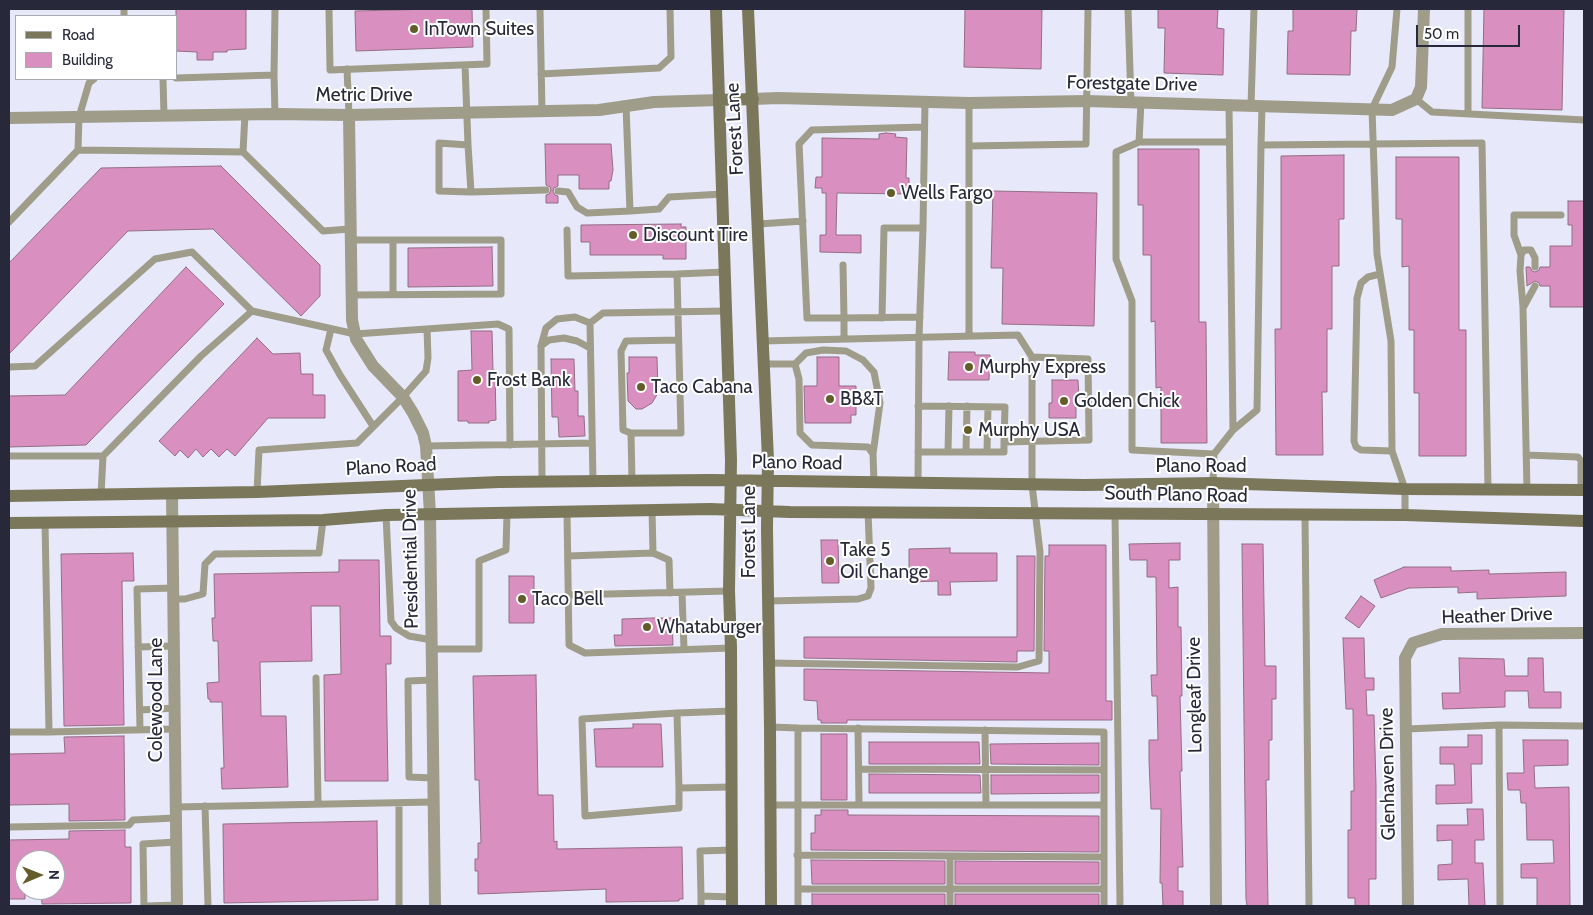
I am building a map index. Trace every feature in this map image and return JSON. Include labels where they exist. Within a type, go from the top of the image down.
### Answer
[{"type":"main road","name":"Forest Lane","points":[[716,9],[723,194],[730,480],[729,591],[732,901]]},
{"type":"main road","name":"Forest Lane","points":[[748,9],[768,460],[766,511],[771,906]]},
{"type":"main road","points":[[719,100],[753,99]]},
{"type":"main road","name":"Plano Road","points":[[9,496],[257,492],[542,481],[730,480],[1085,486],[1213,483],[1404,489],[1582,490]]},
{"type":"main road","points":[[9,523],[324,520],[386,515],[652,510],[766,511]]},
{"type":"main road","name":"South Plano Road","points":[[766,511],[1212,513],[1584,521]]},
{"type":"street","points":[[1416,99],[1421,86],[1424,9]]},
{"type":"street","name":"Forestgate Drive","points":[[753,99],[925,102],[1087,101],[1392,110],[1416,99]]},
{"type":"street","name":"Metric Drive","points":[[9,118],[542,112],[599,110],[664,101],[719,100]]},
{"type":"street","name":"Presidential Drive","points":[[349,115],[351,295],[352,320],[356,340],[374,366],[403,397],[423,433],[426,446],[430,514],[435,906]]},
{"type":"street","name":"Longleaf Drive","points":[[1213,483],[1216,906]]},
{"type":"street","name":"Colewood Lane","points":[[172,494],[177,905]]},
{"type":"street","name":"Heather Drive","points":[[1413,644],[1442,634],[1584,632]]},
{"type":"street","name":"Glenhaven Drive","points":[[1408,906],[1405,658],[1413,644]]},
{"type":"lane","points":[[275,9],[275,114]]},
{"type":"lane","points":[[329,9],[330,70],[487,64],[486,9]]},
{"type":"lane","points":[[540,9],[542,112]]},
{"type":"lane","points":[[541,74],[659,68],[671,56],[670,9]]},
{"type":"lane","points":[[969,146],[1086,144],[1088,9]]},
{"type":"lane","points":[[1128,9],[1139,142]]},
{"type":"lane","points":[[1213,483],[1214,454],[1233,430],[1257,410],[1261,146],[1257,106],[1254,9]]},
{"type":"lane","points":[[1397,9],[1392,66],[1372,109],[1377,254],[1391,341],[1392,451],[1404,489],[1404,516]]},
{"type":"lane","points":[[1468,9],[1468,114]]},
{"type":"lane","points":[[465,65],[471,192]]},
{"type":"lane","points":[[348,69],[349,115]]},
{"type":"lane","points":[[178,78],[274,75]]},
{"type":"lane","points":[[9,222],[78,150],[79,117],[89,83],[93,80]]},
{"type":"lane","points":[[163,80],[164,115]]},
{"type":"lane","points":[[1416,99],[1432,112],[1584,120]]},
{"type":"lane","points":[[918,483],[919,337],[925,102]]},
{"type":"lane","points":[[969,102],[969,336]]},
{"type":"lane","points":[[1229,105],[1233,430]]},
{"type":"lane","points":[[626,106],[630,211]]},
{"type":"lane","points":[[243,152],[245,114]]},
{"type":"lane","points":[[920,318],[807,318],[799,144],[812,130],[924,127]]},
{"type":"lane","points":[[1214,454],[1132,450],[1132,301],[1116,259],[1116,152],[1139,142],[1229,142]]},
{"type":"lane","points":[[468,145],[439,143],[439,191],[546,190]]},
{"type":"lane","points":[[1261,146],[1482,143],[1488,489]]},
{"type":"lane","points":[[78,150],[243,152],[323,231],[392,240],[501,240],[501,294],[351,295]]},
{"type":"lane","points":[[558,191],[568,192],[577,207],[587,213],[659,209],[668,197],[723,194]]},
{"type":"lane","points":[[1527,490],[1521,255],[1514,236],[1514,215],[1561,215]]},
{"type":"lane","points":[[759,224],[803,222]]},
{"type":"lane","points":[[882,318],[884,228],[923,228]]},
{"type":"lane","points":[[567,230],[568,276],[725,272]]},
{"type":"lane","points":[[392,240],[394,294]]},
{"type":"lane","points":[[1521,255],[1524,250],[1531,250],[1535,258],[1535,267]]},
{"type":"lane","points":[[9,367],[35,366],[155,259],[192,252],[252,311],[355,334],[498,324],[509,329],[510,445]]},
{"type":"lane","points":[[843,265],[844,338]]},
{"type":"lane","points":[[676,274],[681,433],[632,433],[623,430],[621,352],[626,341],[677,340]]},
{"type":"lane","points":[[1380,274],[1368,277],[1361,283],[1356,298],[1354,441],[1356,447],[1361,450],[1392,451]]},
{"type":"lane","points":[[1523,308],[1535,286]]},
{"type":"lane","points":[[101,494],[103,456],[201,356],[252,311]]},
{"type":"lane","points":[[590,323],[603,313],[726,311]]},
{"type":"lane","points":[[542,481],[541,346],[546,328],[557,319],[575,317],[590,323]]},
{"type":"lane","points":[[590,323],[593,481]]},
{"type":"lane","points":[[331,328],[326,350],[373,426]]},
{"type":"lane","points":[[257,492],[259,450],[357,443],[426,371],[428,358],[427,329]]},
{"type":"lane","points":[[762,340],[1018,335],[1032,357],[1032,485],[1040,552],[1040,661],[1018,667],[769,663]]},
{"type":"lane","points":[[541,346],[549,340],[564,338],[577,341],[590,348]]},
{"type":"lane","points":[[763,364],[795,364],[806,353],[822,350],[846,351],[863,360],[874,372],[880,403],[873,454],[874,483]]},
{"type":"lane","points":[[1004,442],[1089,440],[1088,359],[1032,357]]},
{"type":"lane","points":[[795,364],[799,380],[800,432],[812,445],[868,447],[873,454]]},
{"type":"lane","points":[[918,406],[1005,407],[1004,452],[918,452]]},
{"type":"lane","points":[[948,452],[949,406]]},
{"type":"lane","points":[[966,452],[967,406]]},
{"type":"lane","points":[[987,452],[988,407]]},
{"type":"lane","points":[[632,433],[632,481]]},
{"type":"lane","points":[[426,446],[592,443]]},
{"type":"lane","points":[[1526,455],[1578,457],[1581,461],[1582,490]]},
{"type":"lane","points":[[9,456],[103,456]]},
{"type":"lane","points":[[652,510],[653,553]]},
{"type":"lane","points":[[768,601],[858,599],[868,596],[871,588],[868,511]]},
{"type":"lane","points":[[567,512],[569,646],[585,653],[731,648]]},
{"type":"lane","points":[[386,515],[391,621],[396,628],[409,636],[432,644],[479,649],[479,561],[506,550],[507,513]]},
{"type":"lane","points":[[1115,513],[1120,906]]},
{"type":"lane","points":[[1305,515],[1309,906]]},
{"type":"lane","points":[[140,730],[137,589],[174,593],[185,599],[204,594],[205,564],[215,554],[319,552],[324,520]]},
{"type":"lane","points":[[45,523],[49,732]]},
{"type":"lane","points":[[568,556],[653,553],[669,560],[670,592]]},
{"type":"lane","points":[[568,594],[729,591]]},
{"type":"lane","points":[[682,593],[684,649]]},
{"type":"lane","points":[[138,647],[174,646]]},
{"type":"lane","points":[[316,678],[318,804]]},
{"type":"lane","points":[[432,680],[408,681],[410,777],[433,778]]},
{"type":"lane","points":[[140,710],[174,708]]},
{"type":"lane","points":[[677,713],[679,808],[586,816],[582,719],[677,713],[731,711]]},
{"type":"lane","points":[[1407,729],[1499,725],[1584,726]]},
{"type":"lane","points":[[1499,725],[1500,906]]},
{"type":"lane","points":[[770,727],[1104,732],[1104,906]]},
{"type":"lane","points":[[798,728],[798,906]]},
{"type":"lane","points":[[858,728],[859,805]]},
{"type":"lane","points":[[9,732],[175,729]]},
{"type":"lane","points":[[985,730],[986,805]]},
{"type":"lane","points":[[859,769],[1104,770]]},
{"type":"lane","points":[[679,788],[732,788]]},
{"type":"lane","points":[[399,802],[399,906]]},
{"type":"lane","points":[[9,827],[130,825],[133,820],[205,806],[433,802]]},
{"type":"lane","points":[[770,805],[1104,806]]},
{"type":"lane","points":[[205,806],[208,906]]},
{"type":"lane","points":[[176,842],[143,844],[146,906],[177,905]]},
{"type":"lane","points":[[702,906],[700,851],[732,850]]},
{"type":"lane","points":[[798,855],[1104,857]]},
{"type":"lane","points":[[950,856],[950,906]]},
{"type":"lane","points":[[798,889],[1104,889]]},
{"type":"lane","points":[[701,896],[732,901]]},
{"type":"building","points":[[176,9],[246,9],[246,49],[213,52],[213,60],[197,60],[197,52],[178,51],[178,15],[176,15]]},
{"type":"building","name":"InTown Suites","points":[[472,9],[473,47],[356,51],[355,11]]},
{"type":"building","points":[[965,9],[1042,9],[1041,69],[964,67]]},
{"type":"building","points":[[1158,9],[1218,9],[1217,28],[1224,29],[1223,75],[1164,73],[1165,28],[1158,28]]},
{"type":"building","points":[[1293,9],[1357,9],[1356,31],[1351,31],[1350,75],[1287,74],[1288,31],[1293,31]]},
{"type":"building","points":[[1484,9],[1564,9],[1562,110],[1482,108]]},
{"type":"building","name":"Wells Fargo","points":[[879,134],[896,134],[895,137],[907,138],[906,178],[909,178],[909,194],[837,193],[836,235],[861,235],[861,253],[820,252],[820,235],[826,235],[826,193],[822,193],[822,188],[815,188],[816,177],[822,177],[822,138],[879,139]]},
{"type":"building","points":[[545,144],[611,144],[613,170],[611,181],[609,181],[609,189],[579,189],[579,175],[558,175],[558,186],[553,191],[558,196],[558,203],[546,203],[546,195],[551,190],[546,185]]},
{"type":"building","points":[[1138,149],[1199,149],[1199,322],[1206,322],[1207,443],[1161,443],[1161,387],[1156,388],[1155,321],[1151,322],[1151,255],[1143,255],[1143,205],[1138,205]]},
{"type":"building","points":[[1344,155],[1344,219],[1339,219],[1339,266],[1332,266],[1332,329],[1327,329],[1327,392],[1322,392],[1323,455],[1276,455],[1275,329],[1281,329],[1281,156]]},
{"type":"building","points":[[1396,157],[1459,157],[1459,330],[1466,330],[1466,456],[1419,456],[1419,393],[1414,393],[1414,330],[1409,330],[1409,266],[1402,267],[1402,219],[1396,219]]},
{"type":"building","points":[[221,166],[320,265],[320,296],[301,316],[213,229],[128,231],[9,354],[9,263],[101,168]]},
{"type":"building","points":[[993,191],[1097,193],[1094,326],[1002,324],[1003,268],[991,268]]},
{"type":"building","points":[[1568,201],[1584,201],[1584,307],[1550,307],[1550,286],[1540,286],[1535,281],[1527,286],[1526,267],[1530,267],[1535,272],[1540,267],[1550,267],[1550,246],[1572,246],[1572,225],[1568,225]]},
{"type":"building","name":"Discount Tire","points":[[681,224],[681,227],[686,227],[686,259],[663,259],[663,255],[590,255],[590,242],[581,242],[581,225]]},
{"type":"building","points":[[492,247],[493,286],[408,287],[408,248]]},
{"type":"building","points":[[186,267],[224,304],[86,445],[9,447],[9,396],[65,395]]},
{"type":"building","name":"Frost Bank","points":[[471,331],[492,331],[496,420],[489,421],[489,423],[458,421],[458,371],[472,370]]},
{"type":"building","points":[[257,338],[273,354],[300,353],[301,374],[313,374],[313,395],[325,395],[325,418],[268,418],[235,456],[227,449],[219,457],[211,449],[203,457],[196,449],[188,458],[180,450],[175,456],[159,441]]},
{"type":"building","name":"Murphy Express","points":[[949,352],[975,352],[975,355],[990,355],[989,380],[948,380]]},
{"type":"building","name":"Taco Cabana","points":[[629,357],[657,357],[658,393],[652,403],[642,409],[636,409],[628,401],[627,373],[629,373]]},
{"type":"building","name":"BB&T","points":[[817,357],[839,357],[839,386],[856,386],[856,415],[851,415],[851,423],[805,423],[804,386],[817,386]]},
{"type":"building","points":[[551,359],[574,359],[575,391],[578,391],[578,416],[584,416],[585,436],[559,437],[558,417],[552,417]]},
{"type":"building","name":"Golden Chick","points":[[1052,380],[1078,380],[1079,398],[1076,398],[1076,418],[1049,418],[1049,403],[1052,403]]},
{"type":"building","name":"Take 5 Oil Change","points":[[821,540],[838,540],[839,583],[822,583]]},
{"type":"building","points":[[1180,543],[1180,560],[1169,560],[1169,588],[1178,587],[1178,627],[1181,627],[1182,771],[1180,771],[1183,867],[1178,867],[1178,891],[1183,891],[1183,906],[1163,906],[1162,883],[1160,883],[1161,809],[1151,809],[1149,760],[1149,740],[1158,740],[1157,696],[1152,696],[1151,675],[1157,675],[1156,577],[1147,577],[1147,560],[1130,560],[1129,544]]},
{"type":"building","points":[[1242,544],[1263,544],[1265,666],[1276,666],[1276,699],[1272,699],[1272,740],[1269,740],[1269,780],[1266,780],[1268,906],[1247,906],[1246,899]]},
{"type":"building","points":[[1049,545],[1106,545],[1106,701],[1112,701],[1112,720],[847,720],[847,723],[821,723],[821,720],[818,720],[817,701],[804,700],[804,669],[1049,673],[1049,651],[1044,651],[1045,556],[1049,556]]},
{"type":"building","points":[[950,548],[950,553],[997,553],[997,581],[950,582],[951,595],[938,595],[938,581],[909,582],[909,549]]},
{"type":"building","points":[[133,553],[134,581],[122,581],[124,725],[64,726],[61,554]]},
{"type":"building","points":[[1017,556],[1035,556],[1034,651],[1017,651],[1017,662],[804,658],[804,637],[1017,637]]},
{"type":"building","points":[[339,560],[379,560],[380,636],[391,636],[391,664],[386,664],[388,781],[325,781],[324,675],[341,674],[340,606],[311,606],[312,661],[260,662],[261,716],[286,716],[288,787],[222,789],[221,768],[224,768],[222,702],[210,702],[210,699],[208,699],[207,683],[219,682],[218,641],[213,641],[212,618],[215,618],[214,574],[339,572]]},
{"type":"building","points":[[1404,567],[1451,567],[1451,571],[1489,570],[1489,574],[1566,572],[1566,596],[1477,599],[1477,592],[1458,593],[1458,587],[1409,588],[1381,598],[1374,580]]},
{"type":"building","name":"Taco Bell","points":[[509,576],[534,576],[534,623],[509,623]]},
{"type":"building","points":[[1361,596],[1375,606],[1359,628],[1345,618]]},
{"type":"building","name":"Whataburger","points":[[672,618],[673,645],[615,646],[614,635],[622,635],[622,619]]},
{"type":"building","points":[[1343,638],[1364,638],[1365,678],[1374,678],[1374,690],[1366,690],[1367,715],[1374,715],[1376,785],[1376,879],[1369,879],[1369,906],[1355,906],[1355,898],[1348,898],[1348,830],[1351,830],[1351,791],[1354,791],[1353,709],[1346,709]]},
{"type":"building","points":[[1459,658],[1504,659],[1505,676],[1528,676],[1528,658],[1543,658],[1544,692],[1561,692],[1561,708],[1529,708],[1528,691],[1505,691],[1505,707],[1443,709],[1442,693],[1460,693]]},
{"type":"building","points":[[536,675],[538,795],[553,795],[554,842],[557,841],[557,849],[682,847],[683,899],[679,899],[679,901],[606,902],[606,889],[478,894],[478,871],[475,871],[475,859],[478,859],[478,843],[481,843],[479,780],[475,780],[473,676]]},
{"type":"building","points":[[633,724],[661,724],[663,767],[596,767],[594,729],[633,728]]},
{"type":"building","points":[[821,734],[847,734],[847,800],[821,800]]},
{"type":"building","points":[[1468,735],[1482,735],[1482,764],[1471,764],[1472,803],[1436,804],[1436,785],[1455,785],[1454,764],[1440,764],[1440,747],[1468,747]]},
{"type":"building","points":[[124,736],[125,820],[69,821],[69,804],[9,805],[9,754],[65,753],[64,737]]},
{"type":"building","points":[[1523,740],[1568,740],[1568,765],[1534,766],[1535,788],[1569,787],[1570,906],[1537,906],[1537,878],[1521,878],[1521,864],[1554,863],[1553,840],[1527,840],[1526,803],[1521,803],[1520,790],[1508,790],[1507,773],[1524,773]]},
{"type":"building","points":[[869,742],[979,742],[980,764],[869,764]]},
{"type":"building","points":[[1099,743],[1099,765],[991,764],[990,744]]},
{"type":"building","points":[[869,774],[980,775],[981,793],[869,793]]},
{"type":"building","points":[[991,775],[1099,775],[1099,793],[991,794]]},
{"type":"building","points":[[1467,809],[1483,809],[1484,840],[1475,840],[1475,863],[1483,863],[1485,906],[1469,906],[1468,879],[1438,880],[1438,865],[1452,864],[1452,840],[1437,841],[1437,825],[1468,825]]},
{"type":"building","points":[[821,810],[848,810],[848,815],[1099,816],[1099,852],[811,850],[811,833],[815,833],[815,815],[821,815]]},
{"type":"building","points":[[377,821],[378,900],[224,903],[223,824]]},
{"type":"building","points":[[125,830],[125,847],[131,847],[131,903],[42,904],[42,900],[65,900],[65,850],[15,850],[15,899],[9,899],[9,840],[69,839],[69,831]]},
{"type":"building","points":[[811,860],[945,861],[945,884],[812,884]]},
{"type":"building","points":[[955,861],[1099,862],[1099,884],[955,884]]},
{"type":"building","points":[[812,894],[945,894],[945,906],[812,906]]},
{"type":"building","points":[[955,894],[1099,894],[1099,906],[955,906]]},
{"type":"place","name":"InTown Suites","points":[[414,29]]},
{"type":"place","name":"Wells Fargo","points":[[891,193]]},
{"type":"place","name":"Discount Tire","points":[[633,235]]},
{"type":"place","name":"Murphy Express","points":[[969,367]]},
{"type":"place","name":"Frost Bank","points":[[477,380]]},
{"type":"place","name":"Taco Cabana","points":[[641,387]]},
{"type":"place","name":"BB&T","points":[[830,399]]},
{"type":"place","name":"Golden Chick","points":[[1064,401]]},
{"type":"place","name":"Murphy USA","points":[[968,430]]},
{"type":"place","name":"Take 5 Oil Change","points":[[830,561]]},
{"type":"place","name":"Taco Bell","points":[[522,599]]},
{"type":"place","name":"Whataburger","points":[[647,627]]}]
